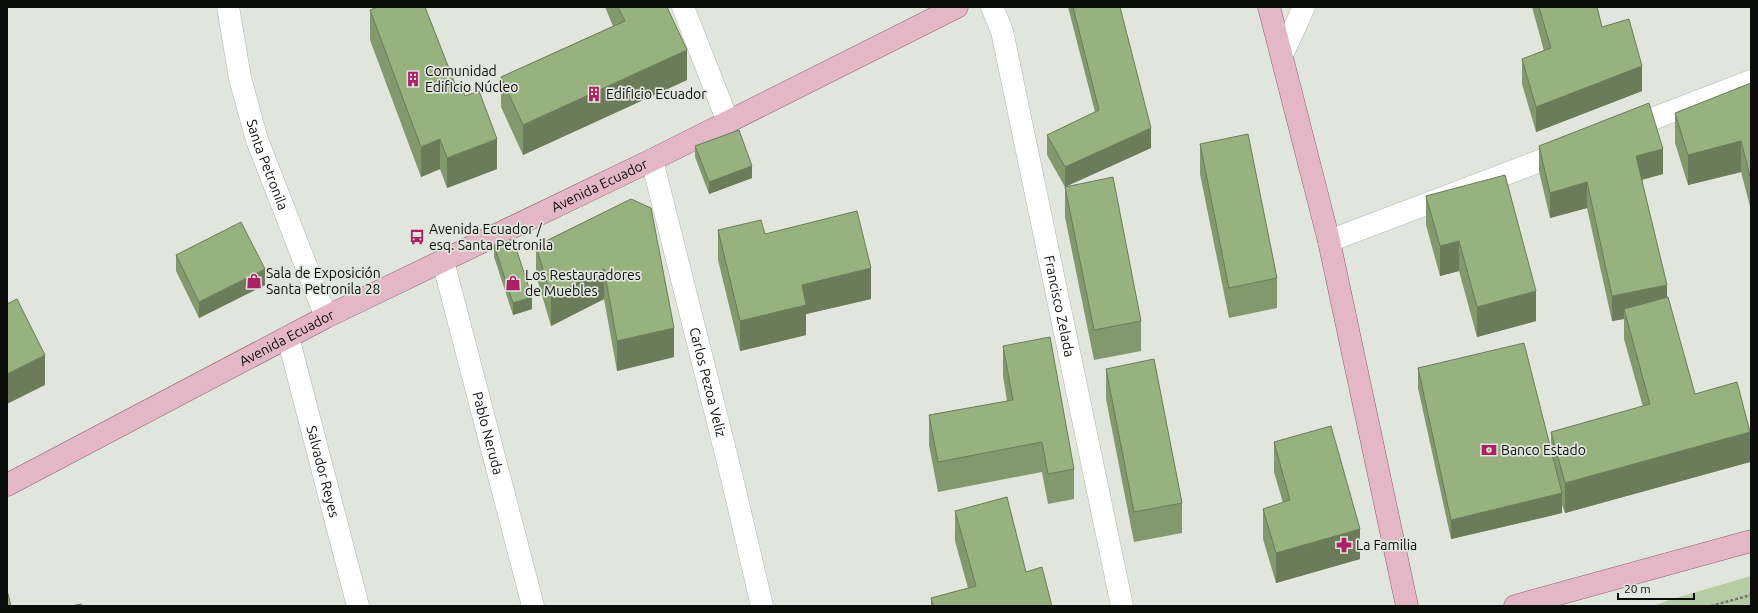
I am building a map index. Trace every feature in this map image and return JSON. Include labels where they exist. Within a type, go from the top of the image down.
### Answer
[{"type":"main road","name":"Avenida Ecuador","points":[[7,485],[326,317],[652,160],[957,7]]},
{"type":"main road","points":[[1269,7],[1329,240],[1407,606]]},
{"type":"main road","points":[[1515,606],[1751,541]]},
{"type":"street","name":"Santa Petronila","points":[[228,7],[240,78],[257,140],[326,317]]},
{"type":"street","points":[[683,7],[728,122]]},
{"type":"street","name":"Francisco Zelada","points":[[992,7],[1004,38],[1122,606]]},
{"type":"street","points":[[1282,55],[1304,7]]},
{"type":"street","points":[[1610,134],[1751,81]]},
{"type":"street","points":[[1329,240],[1588,143]]},
{"type":"street","name":"Carlos Pezoa Veliz","points":[[652,160],[732,478],[762,606]]},
{"type":"street","name":"Pablo Neruda","points":[[443,261],[533,606]]},
{"type":"street","name":"Salvador Reyes","points":[[288,337],[358,606]]},
{"type":"path","points":[[1711,606],[1751,595]]},
{"type":"green space","points":[[1751,576],[1751,606],[1653,606],[1669,600]]},
{"type":"building","name":"Comunidad Edificio Núcleo","points":[[378,7],[425,7],[457,89],[462,88],[465,96],[479,91],[497,139],[447,158],[440,139],[421,147],[370,10]]},
{"type":"building","points":[[618,7],[667,7],[687,50],[523,125],[501,77],[625,21]]},
{"type":"building","points":[[1073,7],[1120,7],[1151,128],[1065,167],[1047,135],[1099,110]]},
{"type":"building","points":[[1539,7],[1597,7],[1602,27],[1629,19],[1642,66],[1536,107],[1522,59],[1551,48]]},
{"type":"building","points":[[1751,83],[1751,180],[1741,141],[1688,155],[1675,113]]},
{"type":"building","points":[[1649,103],[1663,149],[1636,156],[1667,285],[1612,296],[1587,182],[1550,193],[1539,146]]},
{"type":"building","points":[[739,130],[752,166],[709,182],[695,146]]},
{"type":"building","points":[[1248,134],[1277,278],[1229,288],[1200,144]]},
{"type":"building","points":[[1505,175],[1536,291],[1477,307],[1459,241],[1440,246],[1426,196]]},
{"type":"building","points":[[1113,177],[1141,321],[1094,330],[1065,187]]},
{"type":"building","points":[[631,199],[651,208],[674,328],[617,341],[604,269],[551,296],[536,246]]},
{"type":"building","points":[[857,211],[871,268],[802,285],[806,305],[740,321],[718,230],[761,220],[765,234]]},
{"type":"building","points":[[241,222],[265,269],[199,302],[176,255]]},
{"type":"building","name":"Los Restauradores de Muebles","points":[[513,239],[532,297],[513,303],[494,245]]},
{"type":"building","points":[[1668,297],[1695,394],[1737,382],[1750,432],[1565,483],[1551,432],[1650,404],[1624,309]]},
{"type":"building","points":[[17,299],[45,355],[7,374],[7,304]]},
{"type":"building","points":[[1050,337],[1074,469],[1048,474],[1042,442],[938,462],[929,415],[1013,400],[1003,346]]},
{"type":"building","name":"Banco Estado","points":[[1524,343],[1562,493],[1451,520],[1418,368]]},
{"type":"building","points":[[1154,359],[1182,503],[1134,512],[1106,369]]},
{"type":"building","points":[[1331,426],[1360,529],[1276,553],[1263,509],[1290,500],[1274,442]]},
{"type":"building","points":[[1007,497],[1026,572],[1042,567],[1052,606],[933,606],[931,598],[976,586],[955,511]]},
{"type":"building","points":[[7,590],[11,606],[7,606]]},
{"type":"building","points":[[81,604],[82,606],[71,606]]},
{"type":"place","name":"Comunidad Edificio Núcleo","points":[[413,79]]},
{"type":"place","name":"Edificio Ecuador","points":[[594,94]]},
{"type":"place","name":"Avenida Ecuador / esq. Santa Petronila","points":[[417,237]]},
{"type":"place","name":"Sala de Exposición Santa Petronila 28","points":[[254,281]]},
{"type":"place","name":"Los Restauradores de Muebles","points":[[513,283]]},
{"type":"place","name":"Banco Estado","points":[[1489,450]]},
{"type":"place","name":"La Familia","points":[[1344,545]]}]
